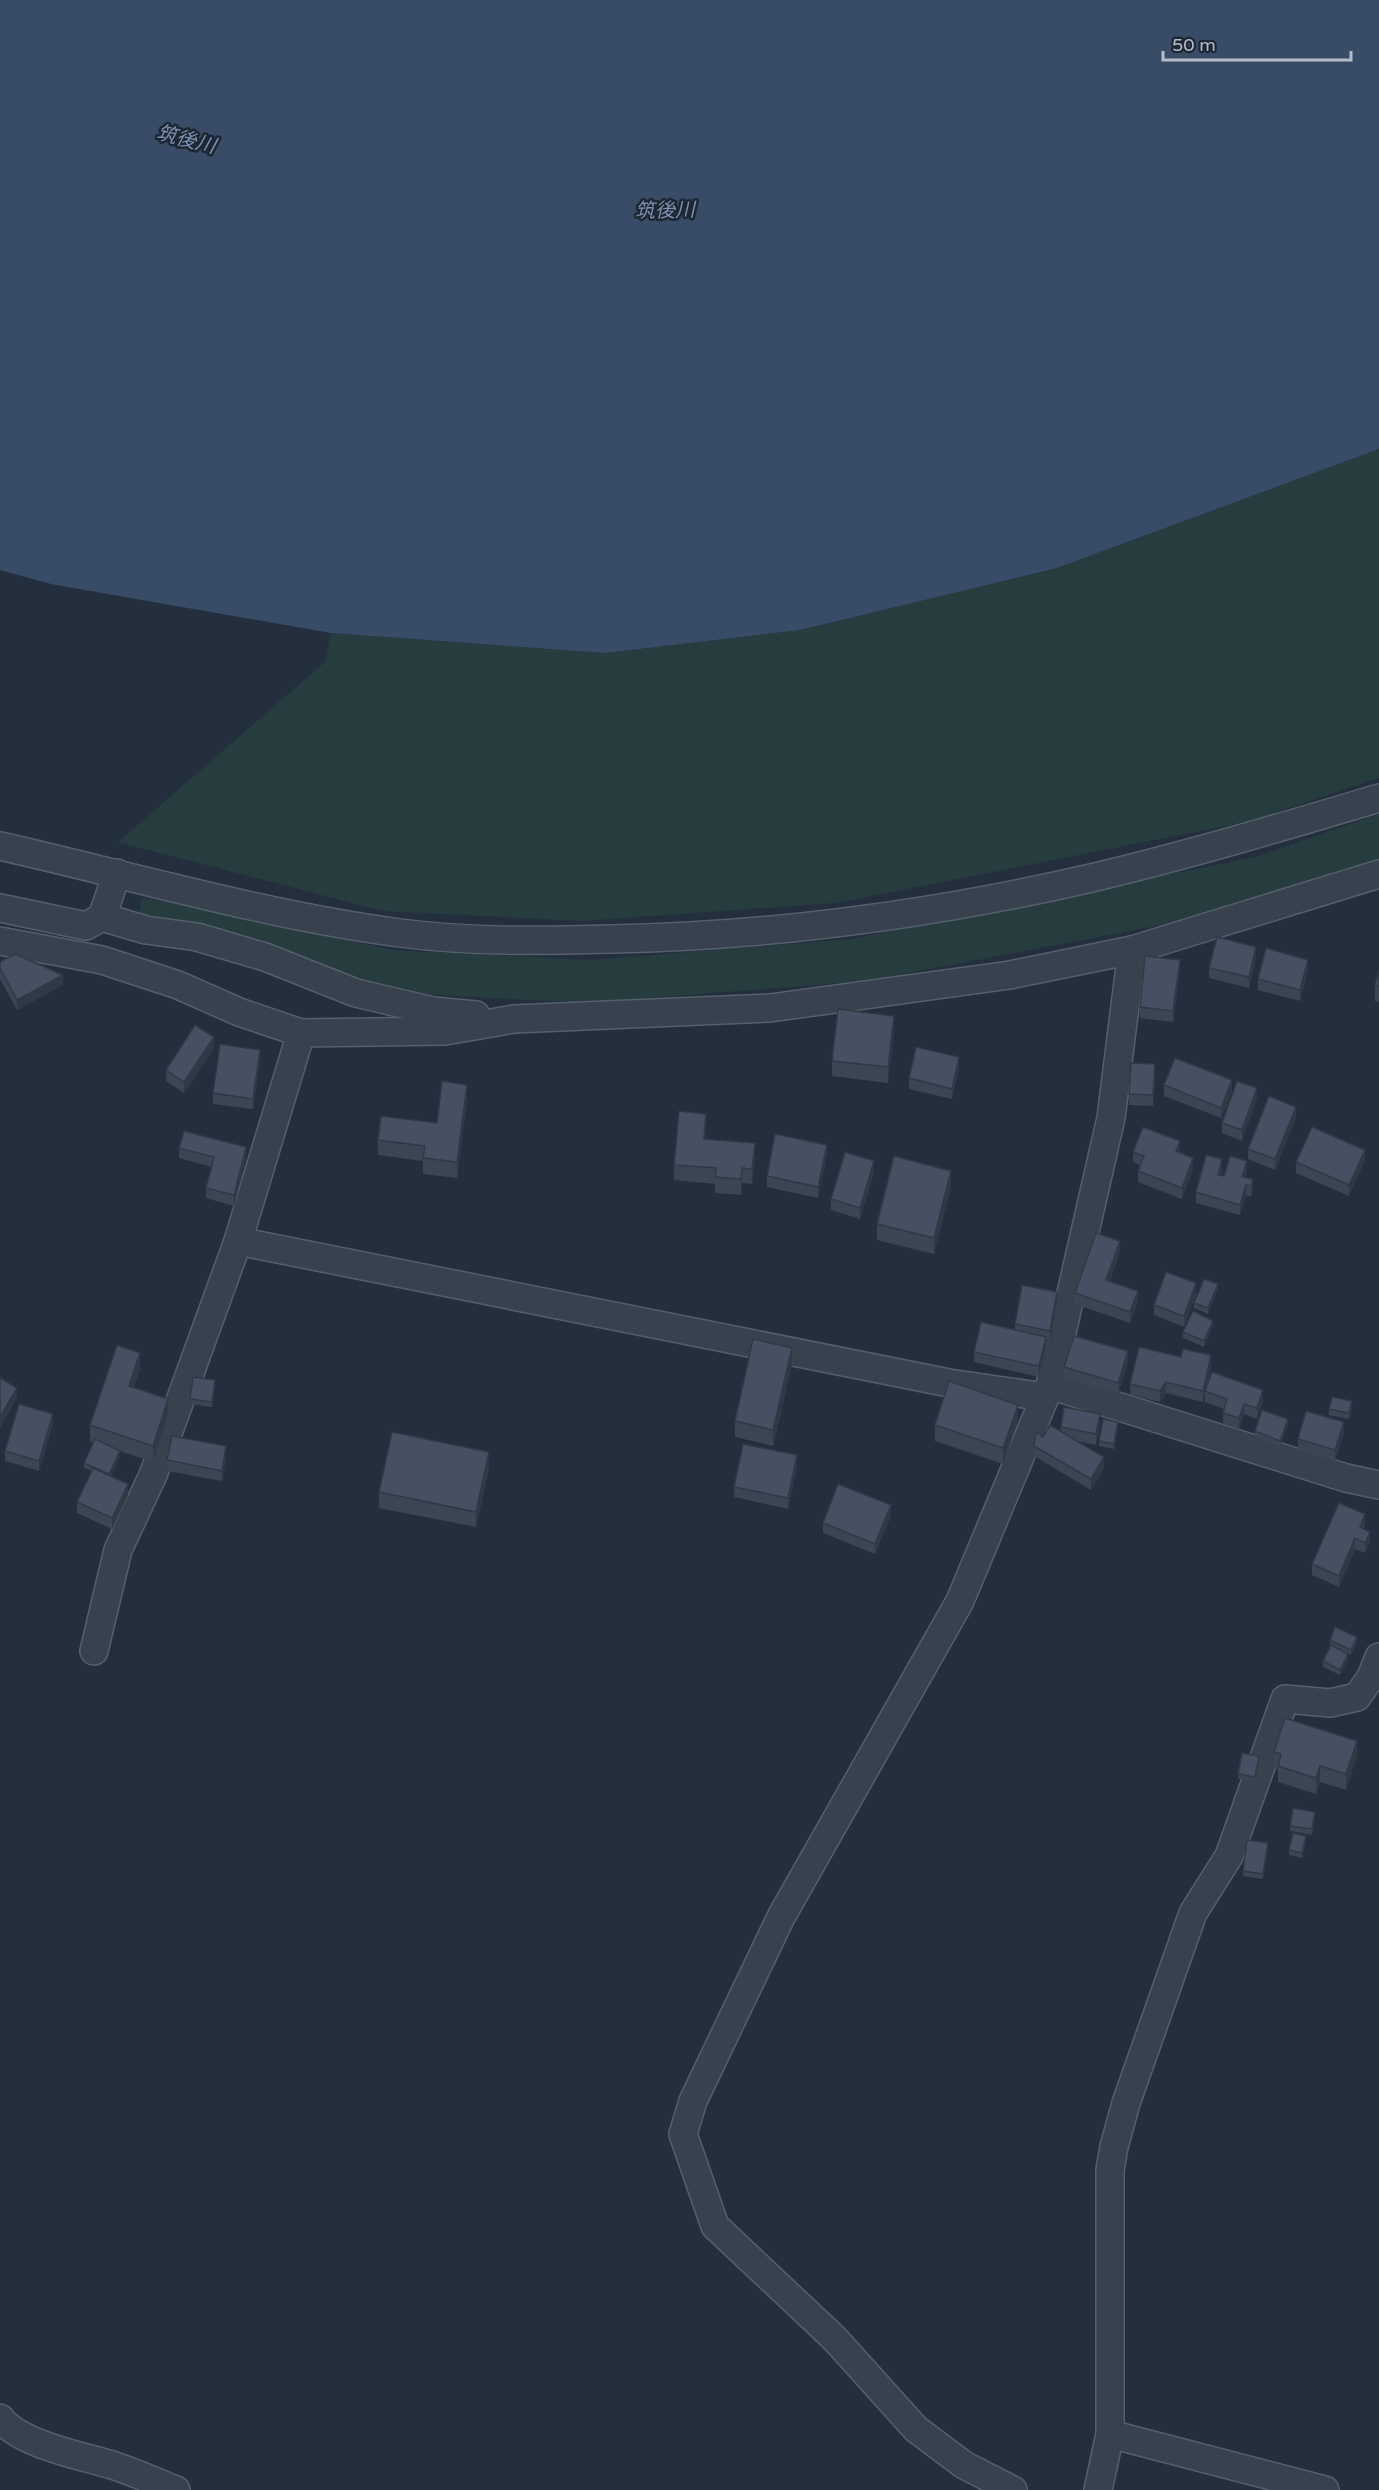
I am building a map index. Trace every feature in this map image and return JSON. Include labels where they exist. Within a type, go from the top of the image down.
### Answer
[{"type":"street","points":[[0,846],[290,913],[401,933],[507,941],[701,937],[841,921],[1086,879],[1254,836],[1379,798]]},
{"type":"street","points":[[0,908],[86,926],[102,917],[117,873]]},
{"type":"street","points":[[0,941],[102,960],[177,985],[239,1012],[301,1033],[445,1031],[514,1019],[770,1008],[1010,975],[1132,950],[1379,874]]},
{"type":"street","points":[[102,917],[146,930],[197,937],[265,957],[356,993],[433,1011],[514,1019]]},
{"type":"street","points":[[1013,2490],[964,2465],[916,2428],[835,2339],[715,2226],[683,2134],[693,2101],[781,1917],[960,1601],[1047,1391],[1111,1118],[1132,950]]},
{"type":"street","points":[[94,1651],[118,1550],[153,1475],[238,1241],[301,1033]]},
{"type":"street","points":[[238,1241],[937,1381],[1047,1391],[1346,1478],[1379,1485]]},
{"type":"street","points":[[1098,2490],[1110,2434],[1110,2170],[1126,2103],[1194,1913],[1229,1856],[1285,1699],[1330,1703],[1357,1697],[1371,1677],[1379,1657]]},
{"type":"street","points":[[0,2418],[6,2426],[36,2441],[118,2467],[176,2490]]},
{"type":"street","points":[[1110,2434],[1325,2490]]},
{"type":"green space","points":[[1379,449],[1379,778],[1251,821],[836,903],[583,921],[383,911],[118,842],[325,662],[331,633],[605,653],[800,630],[1057,568]]},
{"type":"green space","points":[[1379,814],[1379,867],[1261,906],[867,981],[586,1003],[398,993],[237,933],[139,913],[142,897],[393,950],[590,960],[851,939],[1255,857]]},
{"type":"water","name":"筑後川","points":[[0,0],[1379,0],[1379,449],[1057,568],[800,630],[605,653],[331,633],[51,584],[0,570]]},
{"type":"building","points":[[1217,937],[1256,947],[1249,977],[1209,968]]},
{"type":"building","points":[[1266,948],[1308,960],[1300,990],[1258,979]]},
{"type":"building","points":[[15,954],[63,975],[17,1000],[0,968],[0,962]]},
{"type":"building","points":[[1145,956],[1180,960],[1173,1011],[1140,1007]]},
{"type":"building","points":[[1379,971],[1379,987],[1375,985]]},
{"type":"building","points":[[838,1009],[894,1016],[888,1067],[832,1061]]},
{"type":"building","points":[[195,1025],[214,1037],[184,1082],[166,1070]]},
{"type":"building","points":[[220,1044],[260,1050],[253,1099],[213,1093]]},
{"type":"building","points":[[916,1047],[959,1057],[952,1089],[909,1078]]},
{"type":"building","points":[[1175,1058],[1232,1080],[1221,1108],[1164,1085]]},
{"type":"building","points":[[1131,1063],[1155,1064],[1153,1095],[1129,1094]]},
{"type":"building","points":[[442,1081],[467,1085],[457,1162],[423,1158],[425,1146],[378,1140],[381,1116],[437,1123]]},
{"type":"building","points":[[1237,1081],[1257,1088],[1242,1130],[1222,1123]]},
{"type":"building","points":[[1269,1096],[1296,1107],[1275,1159],[1248,1149]]},
{"type":"building","points":[[679,1111],[706,1114],[704,1139],[755,1143],[752,1169],[742,1168],[741,1179],[715,1177],[716,1168],[674,1165]]},
{"type":"building","points":[[1143,1127],[1180,1141],[1176,1151],[1193,1158],[1182,1188],[1138,1171],[1144,1156],[1133,1152]]},
{"type":"building","points":[[1312,1127],[1365,1150],[1349,1185],[1296,1162]]},
{"type":"building","points":[[184,1131],[246,1147],[234,1195],[206,1188],[214,1157],[179,1148]]},
{"type":"building","points":[[775,1134],[827,1145],[818,1187],[767,1176]]},
{"type":"building","points":[[845,1152],[874,1161],[860,1208],[831,1199]]},
{"type":"building","points":[[1206,1155],[1222,1159],[1218,1175],[1224,1176],[1230,1156],[1247,1161],[1242,1177],[1253,1179],[1251,1186],[1246,1185],[1240,1205],[1196,1192]]},
{"type":"building","points":[[894,1156],[951,1171],[934,1238],[877,1224]]},
{"type":"building","points":[[1096,1233],[1120,1241],[1106,1280],[1138,1291],[1130,1312],[1075,1293]]},
{"type":"building","points":[[1166,1272],[1196,1283],[1184,1316],[1154,1305]]},
{"type":"building","points":[[1204,1279],[1218,1284],[1208,1308],[1194,1303]]},
{"type":"building","points":[[1022,1285],[1057,1292],[1050,1331],[1015,1324]]},
{"type":"building","points":[[1193,1311],[1213,1321],[1204,1341],[1183,1332]]},
{"type":"building","points":[[981,1322],[1046,1337],[1039,1366],[974,1352]]},
{"type":"building","points":[[1074,1336],[1128,1351],[1118,1383],[1064,1367]]},
{"type":"building","points":[[753,1339],[792,1348],[773,1430],[735,1421]]},
{"type":"building","points":[[117,1345],[140,1353],[129,1386],[168,1399],[153,1446],[90,1425]]},
{"type":"building","points":[[1139,1347],[1181,1357],[1183,1349],[1211,1355],[1203,1391],[1166,1382],[1160,1391],[1130,1384]]},
{"type":"building","points":[[1212,1372],[1263,1390],[1257,1408],[1244,1404],[1239,1418],[1223,1413],[1227,1399],[1205,1391]]},
{"type":"building","points":[[193,1377],[215,1380],[212,1402],[190,1399]]},
{"type":"building","points":[[0,1378],[17,1388],[0,1417]]},
{"type":"building","points":[[949,1381],[1018,1405],[1003,1448],[935,1425]]},
{"type":"building","points":[[1332,1397],[1352,1401],[1349,1413],[1329,1409]]},
{"type":"building","points":[[19,1404],[53,1414],[39,1461],[5,1451]]},
{"type":"building","points":[[1064,1407],[1100,1414],[1096,1434],[1061,1427]]},
{"type":"building","points":[[1262,1410],[1288,1419],[1280,1441],[1255,1431]]},
{"type":"building","points":[[1306,1411],[1344,1422],[1335,1450],[1298,1439]]},
{"type":"building","points":[[1103,1419],[1118,1422],[1114,1444],[1099,1441]]},
{"type":"building","points":[[1050,1425],[1104,1457],[1091,1479],[1034,1446],[1036,1432],[1043,1437]]},
{"type":"building","points":[[392,1432],[489,1452],[476,1512],[379,1492]]},
{"type":"building","points":[[172,1436],[226,1446],[222,1471],[167,1460]]},
{"type":"building","points":[[95,1439],[120,1451],[109,1474],[84,1463]]},
{"type":"building","points":[[743,1444],[797,1455],[788,1498],[734,1487]]},
{"type":"building","points":[[93,1468],[128,1484],[112,1518],[77,1502]]},
{"type":"building","points":[[838,1484],[891,1505],[875,1544],[823,1523]]},
{"type":"building","points":[[1339,1503],[1365,1514],[1360,1527],[1370,1532],[1365,1543],[1355,1538],[1339,1576],[1312,1564]]},
{"type":"building","points":[[1335,1627],[1357,1637],[1351,1650],[1330,1640]]},
{"type":"building","points":[[1331,1645],[1348,1654],[1340,1670],[1323,1661]]},
{"type":"building","points":[[1285,1718],[1357,1741],[1346,1774],[1320,1766],[1316,1778],[1278,1766],[1281,1754],[1274,1752]]},
{"type":"building","points":[[1242,1753],[1259,1756],[1255,1777],[1238,1774]]},
{"type":"building","points":[[1293,1808],[1315,1812],[1312,1829],[1290,1826]]},
{"type":"building","points":[[1293,1833],[1306,1836],[1302,1853],[1289,1850]]},
{"type":"building","points":[[1247,1840],[1268,1843],[1263,1874],[1243,1871]]}]
